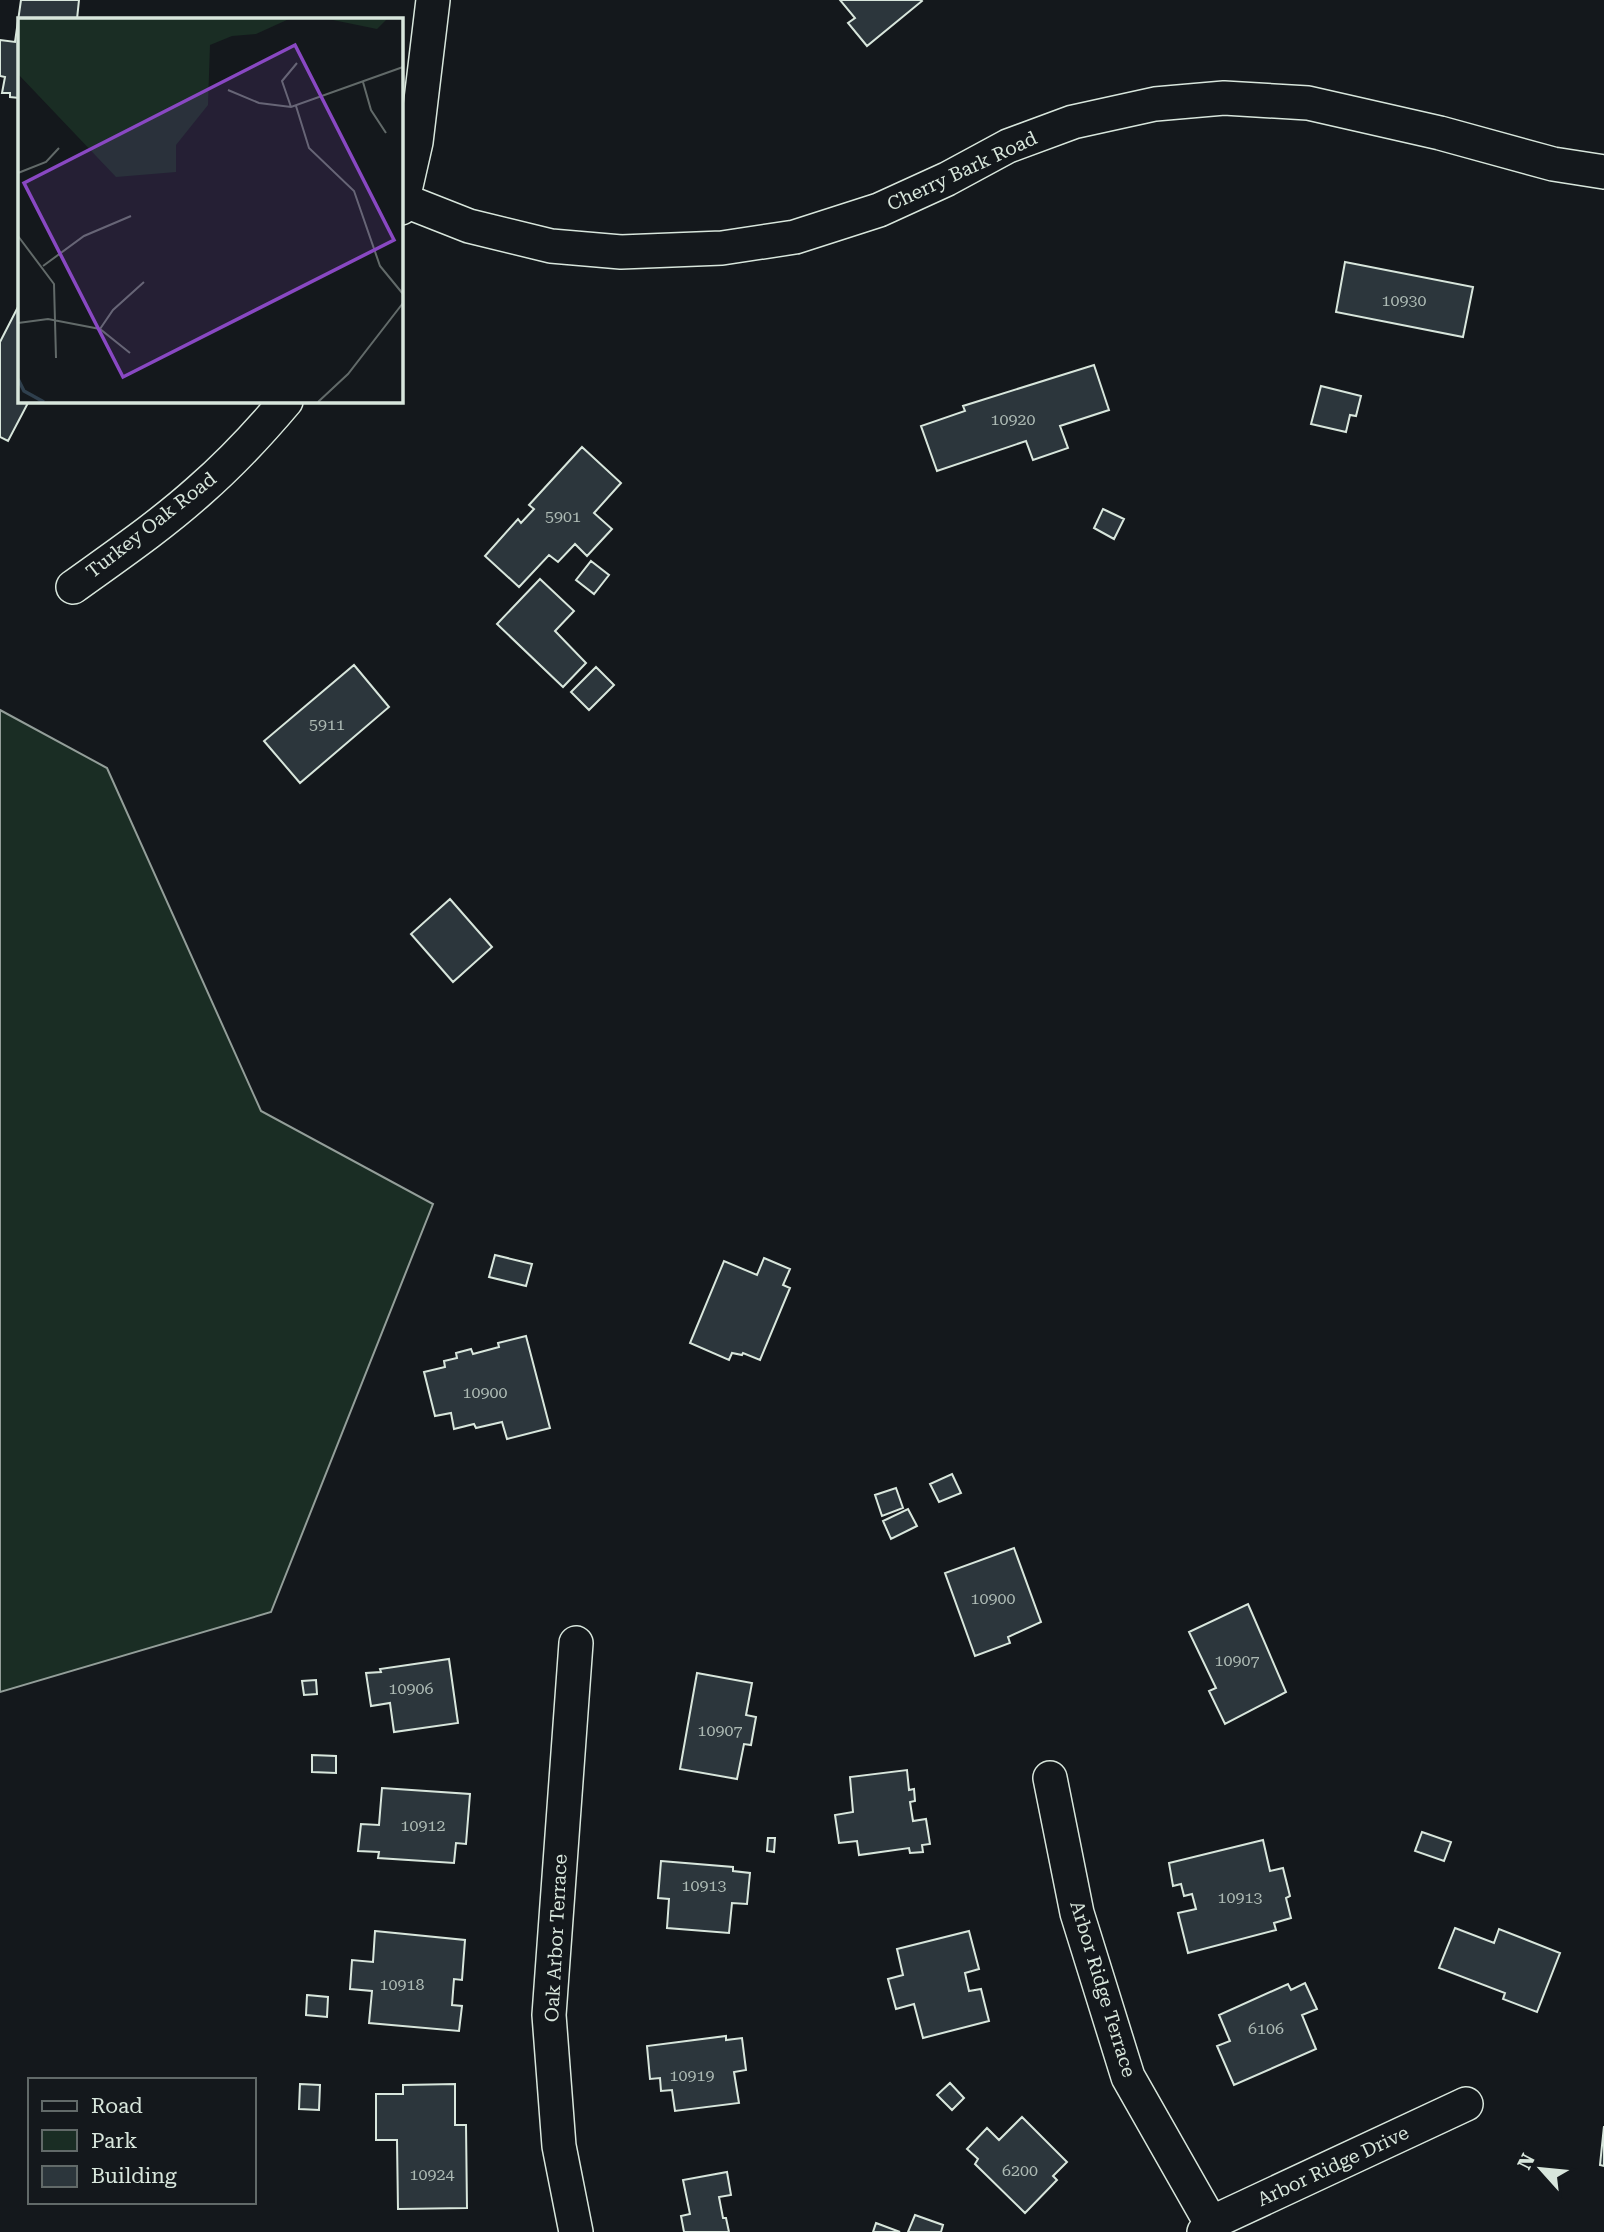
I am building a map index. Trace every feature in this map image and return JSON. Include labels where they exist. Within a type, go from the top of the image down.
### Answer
[{"type":"street","points":[[402,204],[416,142],[433,0]]},
{"type":"street","name":"Cherry Bark Road","points":[[402,204],[469,226],[551,246],[621,252],[722,248],[795,237],[879,210],[947,179],[1008,146],[1073,122],[1155,104],[1224,98],[1308,103],[1440,133],[1553,164],[1604,172]]},
{"type":"street","name":"Turkey Oak Road","points":[[73,587],[200,491],[260,432],[285,402]]},
{"type":"street","name":"Oak Arbor Terrace","points":[[576,1643],[549,2015],[559,2146],[576,2232]]},
{"type":"street","name":"Arbor Ridge Terrace","points":[[1050,1778],[1077,1913],[1128,2077],[1208,2228]]},
{"type":"street","name":"Arbor Ridge Drive","points":[[1208,2228],[1466,2104]]},
{"type":"green space","points":[[0,710],[107,768],[261,1111],[433,1204],[271,1612],[0,1692]]},
{"type":"building","points":[[21,0],[79,0],[77,18],[18,18]]},
{"type":"building","points":[[840,0],[922,1],[867,46],[848,23],[855,18]]},
{"type":"building","points":[[18,21],[18,98],[10,97],[10,93],[2,93],[5,77],[0,76],[0,40],[15,42]]},
{"type":"building","points":[[1345,262],[1473,287],[1463,337],[1336,312]]},
{"type":"building","points":[[18,307],[18,402],[28,402],[8,441],[0,437],[0,342]]},
{"type":"building","points":[[1094,365],[1109,410],[1060,426],[1068,448],[1033,460],[1026,441],[937,471],[921,426],[965,411],[963,406]]},
{"type":"building","points":[[1321,386],[1361,396],[1356,416],[1350,415],[1346,432],[1311,424]]},
{"type":"building","points":[[582,447],[621,483],[594,513],[612,529],[587,556],[575,544],[558,562],[549,555],[519,587],[485,556],[518,519],[521,523],[534,509],[529,505]]},
{"type":"building","points":[[1103,509],[1124,519],[1114,539],[1094,528]]},
{"type":"building","points":[[591,561],[609,575],[594,594],[576,580]]},
{"type":"building","points":[[540,579],[574,611],[555,631],[586,663],[563,687],[497,624]]},
{"type":"building","points":[[354,665],[389,707],[300,783],[264,741]]},
{"type":"building","points":[[596,667],[614,685],[589,710],[571,692]]},
{"type":"building","points":[[450,899],[492,947],[453,982],[411,934]]},
{"type":"building","points":[[495,1255],[532,1264],[526,1286],[489,1277]]},
{"type":"building","points":[[764,1258],[790,1269],[783,1285],[790,1288],[760,1360],[743,1353],[732,1353],[729,1360],[690,1343],[724,1261],[757,1275]]},
{"type":"building","points":[[526,1336],[550,1428],[507,1439],[502,1422],[476,1428],[474,1424],[454,1429],[451,1413],[435,1416],[424,1372],[445,1367],[444,1361],[457,1358],[456,1353],[471,1349],[473,1354],[499,1347],[498,1343]]},
{"type":"building","points":[[952,1474],[961,1493],[939,1502],[930,1484]]},
{"type":"building","points":[[896,1488],[903,1508],[882,1516],[875,1495]]},
{"type":"building","points":[[908,1509],[917,1526],[891,1539],[883,1521]]},
{"type":"building","points":[[1014,1548],[1041,1622],[1008,1637],[1010,1643],[975,1656],[945,1573]]},
{"type":"building","points":[[1248,1604],[1286,1692],[1225,1724],[1209,1691],[1216,1688],[1189,1632]]},
{"type":"building","points":[[449,1659],[458,1723],[394,1732],[390,1703],[371,1706],[366,1673]]},
{"type":"building","points":[[697,1673],[752,1683],[746,1715],[756,1717],[751,1745],[744,1744],[737,1779],[680,1769]]},
{"type":"building","points":[[316,1680],[317,1694],[304,1695],[302,1681]]},
{"type":"building","points":[[312,1755],[336,1756],[336,1773],[312,1772]]},
{"type":"building","points":[[907,1770],[909,1790],[914,1789],[915,1801],[910,1802],[913,1821],[926,1819],[930,1844],[922,1845],[923,1852],[910,1853],[909,1848],[859,1855],[857,1841],[839,1843],[835,1815],[853,1812],[850,1777]]},
{"type":"building","points":[[382,1788],[470,1794],[466,1844],[456,1843],[454,1863],[378,1858],[379,1852],[358,1851],[361,1824],[379,1825]]},
{"type":"building","points":[[1422,1832],[1451,1842],[1444,1861],[1415,1851]]},
{"type":"building","points":[[768,1838],[775,1838],[774,1852],[767,1851]]},
{"type":"building","points":[[1263,1840],[1270,1871],[1283,1868],[1290,1896],[1286,1898],[1291,1918],[1274,1923],[1276,1930],[1188,1953],[1178,1913],[1196,1909],[1192,1894],[1184,1896],[1181,1884],[1173,1886],[1169,1863]]},
{"type":"building","points":[[661,1861],[733,1867],[733,1871],[750,1873],[747,1904],[732,1903],[729,1933],[667,1928],[669,1899],[658,1898]]},
{"type":"building","points":[[1455,1928],[1494,1943],[1499,1929],[1560,1953],[1537,2012],[1503,1999],[1505,1993],[1439,1968]]},
{"type":"building","points":[[375,1931],[465,1940],[462,1980],[454,1979],[452,2005],[462,2006],[459,2031],[369,2023],[372,1991],[350,1989],[352,1960],[373,1962]]},
{"type":"building","points":[[969,1931],[979,1969],[965,1973],[969,1991],[981,1989],[989,2021],[923,2038],[914,2004],[896,2009],[888,1979],[903,1975],[897,1949]]},
{"type":"building","points":[[1305,1983],[1317,2009],[1302,2015],[1316,2049],[1234,2085],[1217,2046],[1230,2041],[1219,2015],[1288,1984],[1291,1990]]},
{"type":"building","points":[[307,1995],[328,1997],[327,2017],[306,2015]]},
{"type":"building","points":[[726,2036],[726,2040],[742,2038],[746,2070],[734,2072],[739,2103],[675,2111],[672,2090],[661,2091],[660,2078],[650,2079],[647,2046]]},
{"type":"building","points":[[950,2083],[964,2098],[952,2110],[937,2095]]},
{"type":"building","points":[[300,2084],[320,2085],[319,2110],[299,2109]]},
{"type":"building","points":[[455,2084],[455,2125],[466,2125],[467,2208],[398,2209],[397,2140],[376,2140],[376,2094],[403,2094],[403,2085]]},
{"type":"building","points":[[1022,2117],[1067,2162],[1053,2176],[1057,2180],[1025,2213],[975,2164],[978,2159],[967,2149],[987,2128],[999,2140]]},
{"type":"building","points":[[1604,2126],[1604,2166],[1600,2165]]},
{"type":"building","points":[[727,2172],[731,2195],[719,2197],[729,2232],[684,2232],[681,2216],[690,2214],[683,2180]]},
{"type":"building","points":[[915,2215],[943,2225],[941,2232],[908,2232]]},
{"type":"building","points":[[876,2223],[900,2232],[873,2232]]}]
